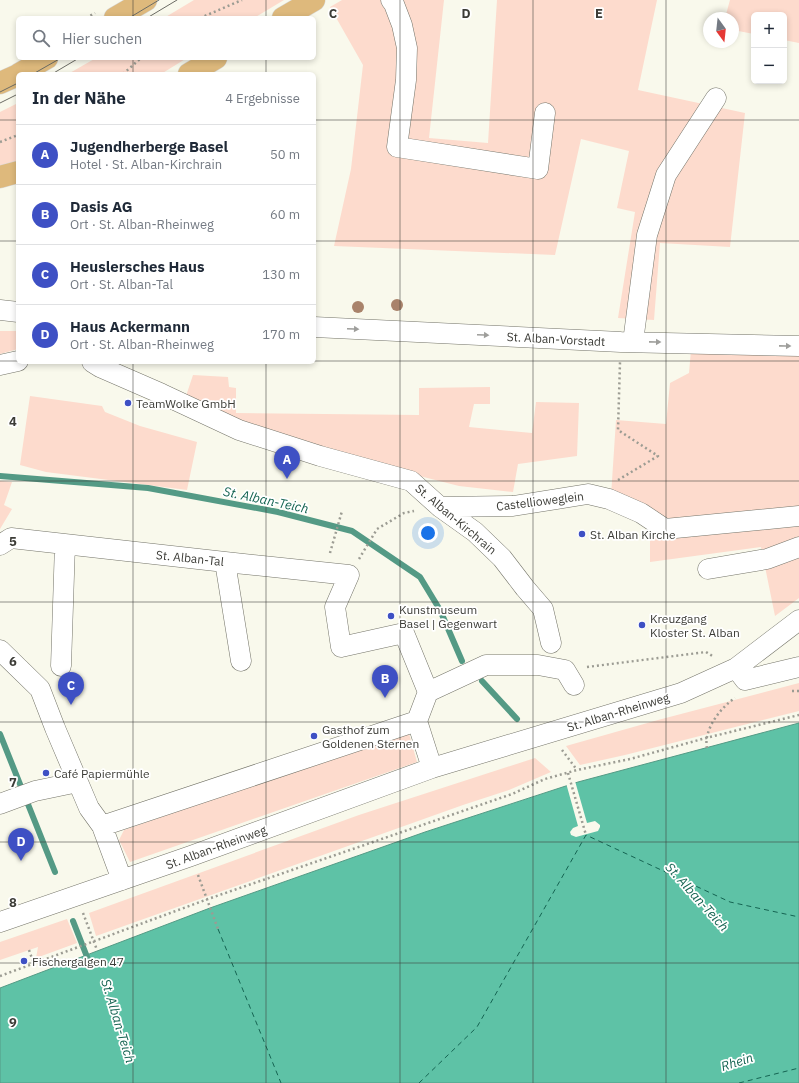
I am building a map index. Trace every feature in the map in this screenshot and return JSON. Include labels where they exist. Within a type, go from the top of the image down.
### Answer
[{"type":"main road","points":[[118,16],[146,0]]},
{"type":"main road","points":[[286,16],[314,0]]},
{"type":"main road","points":[[22,72],[44,60]]},
{"type":"main road","points":[[192,72],[213,60]]},
{"type":"main road","points":[[0,83],[16,75]]},
{"type":"main road","points":[[0,177],[16,173]]},
{"type":"street","points":[[391,0],[402,25],[407,48],[406,80],[397,147],[538,169],[545,113]]},
{"type":"street","points":[[627,342],[647,235],[666,175],[716,98]]},
{"type":"street","points":[[0,310],[16,312]]},
{"type":"street","name":"St. Alban-Vorstadt","points":[[316,327],[627,342],[799,346]]},
{"type":"street","points":[[0,365],[16,361]]},
{"type":"street","name":"St. Alban-Kirchrain","points":[[95,364],[239,430],[320,456],[410,481],[440,507],[475,532],[502,558],[543,609],[551,643]]},
{"type":"street","name":"Castellioweglein","points":[[440,507],[513,506],[588,494],[609,499],[641,513],[664,529],[799,516]]},
{"type":"street","name":"St. Alban-Tal","points":[[0,545],[11,538],[349,575],[335,607],[341,647],[404,633],[428,692]]},
{"type":"street","points":[[61,666],[66,544]]},
{"type":"street","points":[[708,569],[767,559],[799,548]]},
{"type":"street","points":[[225,562],[241,661]]},
{"type":"street","name":"St. Alban-Rheinweg","points":[[0,922],[192,856],[432,768],[680,693],[736,668],[799,620]]},
{"type":"street","points":[[0,650],[40,688],[55,728],[89,808],[102,826],[122,880]]},
{"type":"street","points":[[432,768],[417,721],[428,692],[486,665],[538,665],[569,678]]},
{"type":"street","points":[[736,668],[745,680],[799,667]]},
{"type":"street","points":[[102,826],[417,721]]},
{"type":"street","points":[[7,801],[35,790],[78,782]]},
{"type":"path","points":[[205,16],[242,0]]},
{"type":"path","points":[[125,72],[139,60]]},
{"type":"path","points":[[0,142],[16,135]]},
{"type":"path","points":[[614,482],[658,456],[618,430],[627,342]]},
{"type":"path","points":[[362,554],[377,530],[404,513],[440,507]]},
{"type":"path","points":[[330,554],[342,511]]},
{"type":"path","points":[[569,678],[706,652]]},
{"type":"path","points":[[707,748],[705,742],[711,725],[716,716],[729,702]]},
{"type":"path","points":[[0,976],[208,899],[512,794],[545,779],[577,770],[630,759],[799,715]]},
{"type":"path","points":[[568,773],[586,835]]},
{"type":"path","points":[[192,856],[218,929]]},
{"type":"path","points":[[76,895],[97,950]]},
{"type":"path","points":[[29,950],[34,964]]},
{"type":"shaded area","points":[[194,0],[284,0],[257,16],[167,16]]},
{"type":"shaded area","points":[[342,0],[444,0],[429,138],[488,143],[497,0],[657,0],[638,90],[745,113],[730,247],[660,243],[654,320],[618,318],[635,212],[617,208],[629,151],[581,139],[555,255],[334,246],[351,169],[363,65],[330,7]]},
{"type":"shaded area","points":[[730,0],[799,0],[799,43],[787,41],[787,12],[751,12],[751,33],[739,31],[739,12],[727,12]]},
{"type":"shaded area","points":[[92,60],[184,60],[164,72],[72,72]]},
{"type":"shaded area","points":[[16,104],[16,164],[0,168],[0,112]]},
{"type":"shaded area","points":[[0,331],[16,331],[16,350],[0,354]]},
{"type":"shaded area","points":[[691,350],[799,350],[799,598],[775,616],[761,547],[650,562],[650,508],[610,511],[616,420],[666,424],[670,383],[689,373]]},
{"type":"shaded area","points":[[193,375],[228,377],[229,387],[236,388],[236,413],[419,415],[419,388],[490,387],[490,404],[474,404],[469,427],[532,433],[536,402],[579,403],[577,456],[518,464],[513,492],[459,486],[317,450],[185,399]]},
{"type":"shaded area","points":[[30,396],[102,406],[105,412],[140,426],[197,442],[187,490],[46,472],[20,465]]},
{"type":"shaded area","points":[[0,481],[12,482],[4,505],[12,509],[0,529]]},
{"type":"shaded area","points":[[799,683],[799,711],[580,765],[566,746],[658,720]]},
{"type":"shaded area","points":[[408,730],[417,762],[130,862],[119,840],[124,830]]},
{"type":"shaded area","points":[[535,758],[551,772],[509,790],[96,936],[89,913],[359,815]]},
{"type":"shaded area","points":[[67,919],[77,943],[36,958],[38,947],[0,960],[0,942]]},
{"type":"water","name":"Rhein","points":[[799,723],[799,1083],[0,1083],[0,988],[210,908],[425,832],[578,782]]},
{"type":"pier","points":[[575,781],[587,823],[595,821],[600,825],[598,831],[576,837],[571,835],[570,832],[573,828],[578,826],[566,783]]},
{"type":"waterway","name":"St. Alban-Teich","points":[[0,476],[148,488],[278,512],[352,531],[420,577],[440,610],[462,661]]},
{"type":"waterway","name":"St. Alban-Teich","points":[[482,681],[517,719]]},
{"type":"waterway","name":"St. Alban-Teich","points":[[0,734],[55,872]]},
{"type":"waterway","name":"St. Alban-Teich","points":[[73,921],[89,962]]},
{"type":"ferry route","points":[[419,1083],[477,1027],[586,835],[730,902],[799,917]]},
{"type":"ferry route","points":[[218,929],[281,1083]]},
{"type":"ferry route","points":[[739,1083],[799,1068]]},
{"type":"tram line","points":[[132,16],[159,0]]},
{"type":"tram line","points":[[150,16],[177,0]]},
{"type":"tram line","points":[[36,72],[58,60]]},
{"type":"tram line","points":[[55,72],[76,60]]},
{"type":"tram line","points":[[0,92],[16,84]]},
{"type":"tram line","points":[[0,103],[16,95]]},
{"type":"place","name":"TeamWolke GmbH","points":[[128,403]]},
{"type":"place","name":"Jugendherberge Basel","points":[[287,479]]},
{"type":"place","name":"St. Alban Kirche","points":[[582,534]]},
{"type":"place","name":"Kunstmuseum Basel | Gegenwart","points":[[391,616]]},
{"type":"place","name":"Kreuzgang Kloster St. Alban","points":[[642,625]]},
{"type":"place","name":"Dasis AG","points":[[385,698]]},
{"type":"place","name":"Heuslersches Haus","points":[[71,705]]},
{"type":"place","name":"Gasthof zum Goldenen Sternen","points":[[314,736]]},
{"type":"place","name":"Café Papiermühle","points":[[46,773]]},
{"type":"place","name":"Haus Ackermann","points":[[21,861]]},
{"type":"place","name":"Fischergalgen 47","points":[[24,961]]}]
